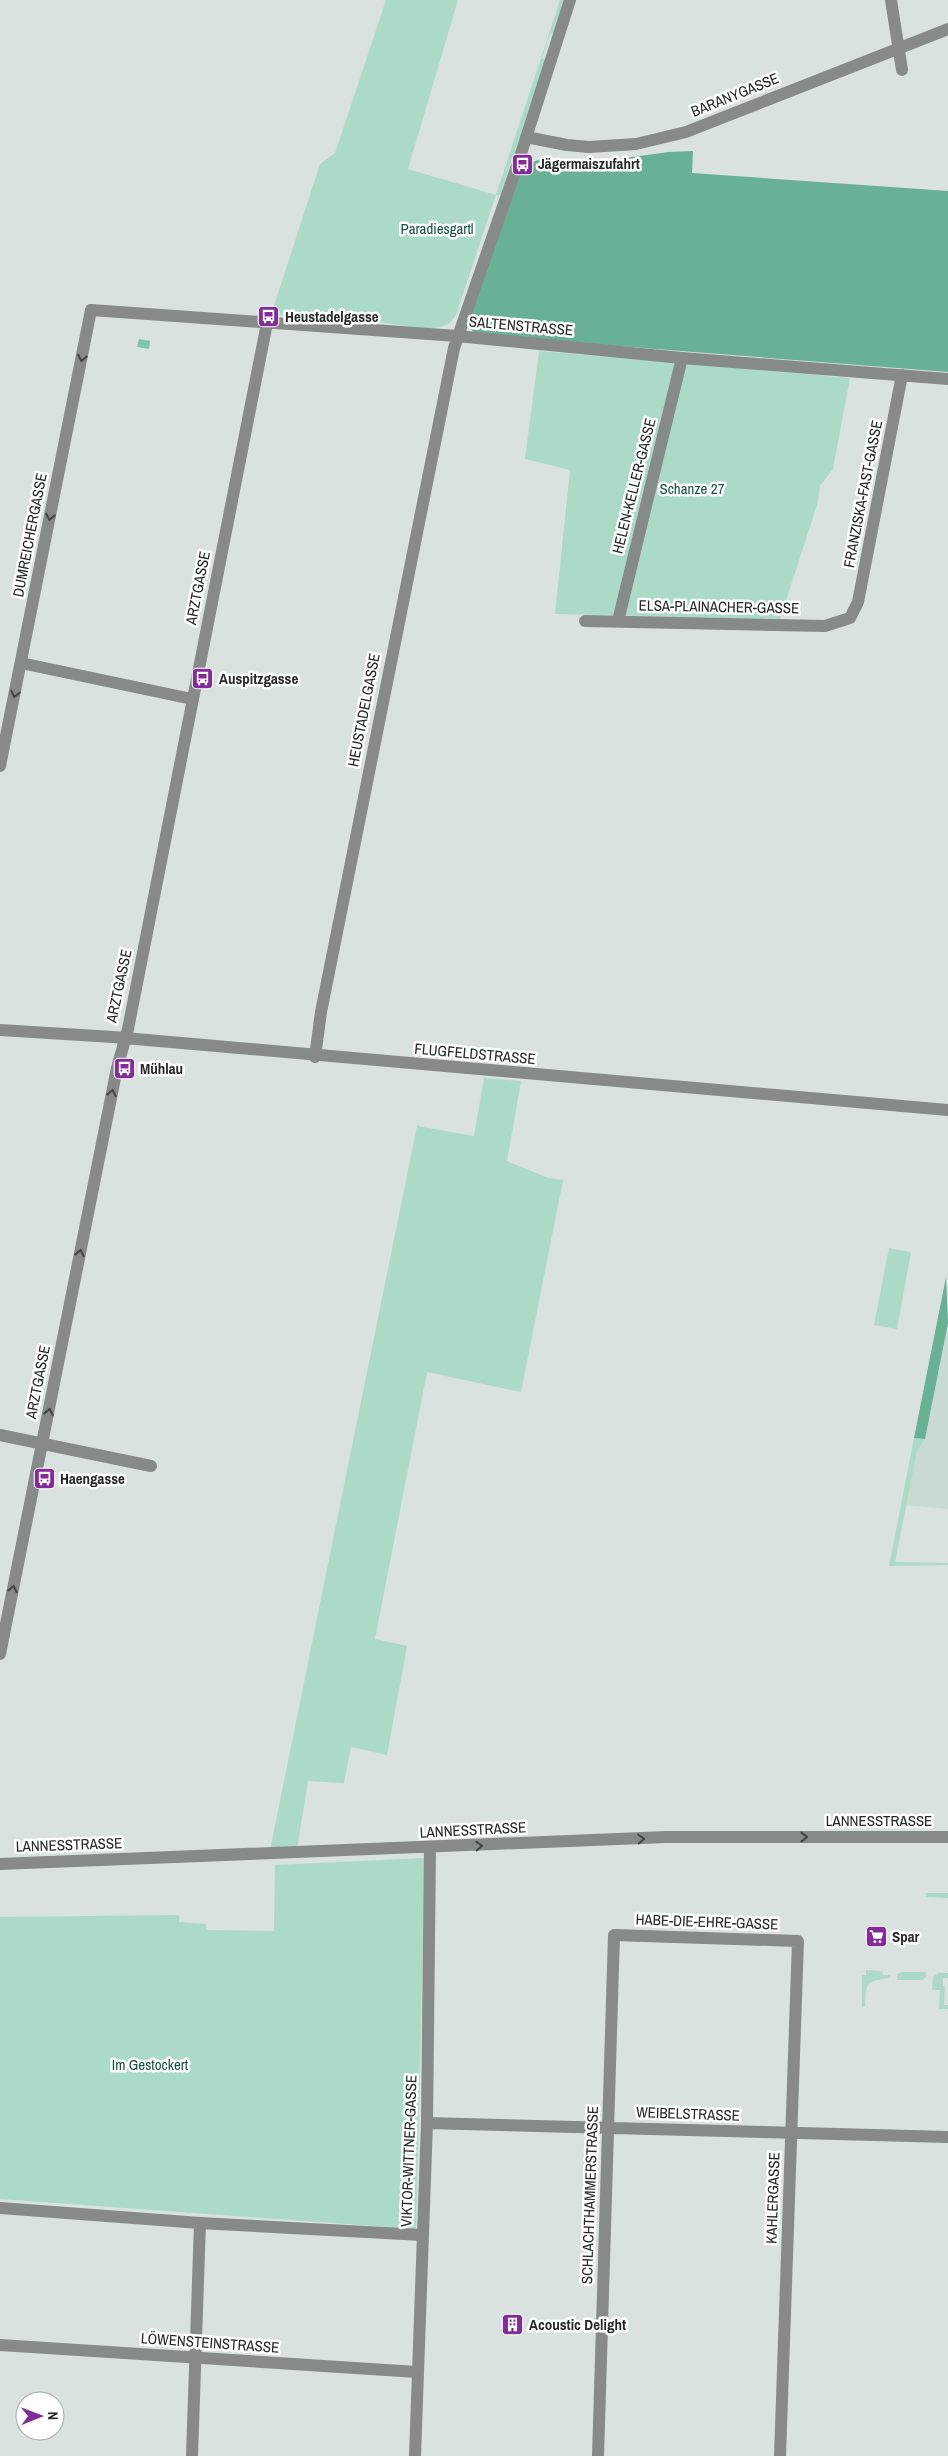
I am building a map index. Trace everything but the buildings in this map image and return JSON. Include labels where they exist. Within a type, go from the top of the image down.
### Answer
[{"type":"street","name":"HEUSTADELGASSE","points":[[314,1056],[326,983],[457,336],[526,137],[570,0]]},
{"type":"street","points":[[891,0],[902,70]]},
{"type":"street","name":"BARANYGASSE","points":[[526,137],[574,146],[636,144],[686,132],[948,29]]},
{"type":"street","name":"SALTENSTRASSE","points":[[91,310],[457,336],[682,358],[948,379]]},
{"type":"street","name":"DUMREICHERGASSE","points":[[0,766],[91,310]]},
{"type":"street","name":"ARZTGASSE","points":[[0,1654],[124,1040],[128,1029],[267,324]]},
{"type":"street","name":"HELEN-KELLER-GASSE","points":[[618,621],[682,358]]},
{"type":"street","name":"FRANZISKA-FAST-GASSE","points":[[850,618],[858,602],[902,375]]},
{"type":"street","name":"ELSA-PLAINACHER-GASSE","points":[[585,621],[825,626],[850,618]]},
{"type":"street","points":[[21,663],[192,699]]},
{"type":"street","name":"FLUGFELDSTRASSE","points":[[0,1030],[948,1110]]},
{"type":"street","points":[[0,1435],[150,1466]]},
{"type":"street","name":"LANNESSTRASSE","points":[[0,1864],[666,1838],[948,1837]]},
{"type":"street","name":"VIKTOR-WITTNER-GASSE","points":[[415,2456],[426,2123],[430,1848]]},
{"type":"street","name":"HABE-DIE-EHRE-GASSE","points":[[614,1936],[798,1941]]},
{"type":"street","name":"SCHLACHTHAMMERSTRASSE","points":[[598,2456],[614,1936]]},
{"type":"street","name":"KAHLERGASSE","points":[[780,2456],[798,1941]]},
{"type":"street","name":"WEIBELSTRASSE","points":[[426,2123],[948,2137]]},
{"type":"street","points":[[0,2208],[200,2223],[422,2235]]},
{"type":"street","points":[[192,2456],[200,2223]]},
{"type":"street","name":"LÖWENSTEINSTRASSE","points":[[0,2345],[417,2372]]},
{"type":"shaded area","points":[[693,151],[692,173],[948,191],[948,372],[475,335],[468,324],[522,166],[541,159],[602,161],[669,152]]},
{"type":"shaded area","points":[[139,339],[150,341],[149,349],[137,347]]},
{"type":"shaded area","points":[[946,1277],[948,1323],[925,1439],[914,1438]]},
{"type":"shaded area","points":[[948,1323],[948,1509],[906,1505],[917,1451],[925,1439]]},
{"type":"green space","name":"Paradiesgartl","points":[[386,0],[458,0],[408,169],[496,195],[456,315],[450,323],[441,327],[426,329],[358,319],[271,315],[320,164],[335,153]]},
{"type":"green space","points":[[560,0],[565,0],[542,58],[546,60],[500,195],[496,195]]},
{"type":"green space","name":"Schanze 27","points":[[539,351],[850,378],[833,469],[820,486],[817,505],[780,619],[555,614],[570,470],[525,459]]},
{"type":"green space","points":[[484,1078],[521,1081],[507,1161],[548,1178],[563,1180],[521,1392],[427,1372],[375,1639],[407,1646],[387,1755],[351,1747],[344,1783],[308,1781],[297,1849],[270,1850],[417,1126],[474,1136]]},
{"type":"green space","points":[[889,1248],[911,1252],[897,1329],[874,1325]]},
{"type":"green space","points":[[914,1438],[925,1439],[917,1451],[895,1562],[948,1563],[948,1565],[889,1566]]},
{"type":"green space","name":"Im Gestockert","points":[[425,1858],[416,2229],[0,2199],[0,1917],[179,1915],[179,1922],[206,1924],[206,1930],[274,1931],[275,1865]]},
{"type":"green space","points":[[926,1893],[948,1893],[948,1898],[926,1897]]},
{"type":"green space","points":[[866,1970],[882,1971],[883,1975],[890,1975],[891,1971],[890,1978],[876,1980],[868,1984],[865,2007],[862,2006],[862,1975],[866,1975]]},
{"type":"green space","points":[[902,1972],[926,1972],[926,1977],[922,1980],[897,1980],[898,1974]]},
{"type":"green space","points":[[938,1973],[948,1973],[948,1978],[943,1978],[943,1986],[945,1986],[944,2005],[948,2005],[948,2009],[939,2009],[940,1990],[932,1990],[933,1977]]},
{"type":"place","name":"Jägermaiszufahrt","points":[[522,164]]},
{"type":"place","name":"Heustadelgasse","points":[[269,317]]},
{"type":"place","name":"Auspitzgasse","points":[[203,679]]},
{"type":"place","name":"Mühlau","points":[[124,1069]]},
{"type":"place","name":"Haengasse","points":[[44,1479]]},
{"type":"place","name":"Spar","points":[[876,1937]]},
{"type":"place","name":"Acoustic Delight","points":[[513,2325]]}]
